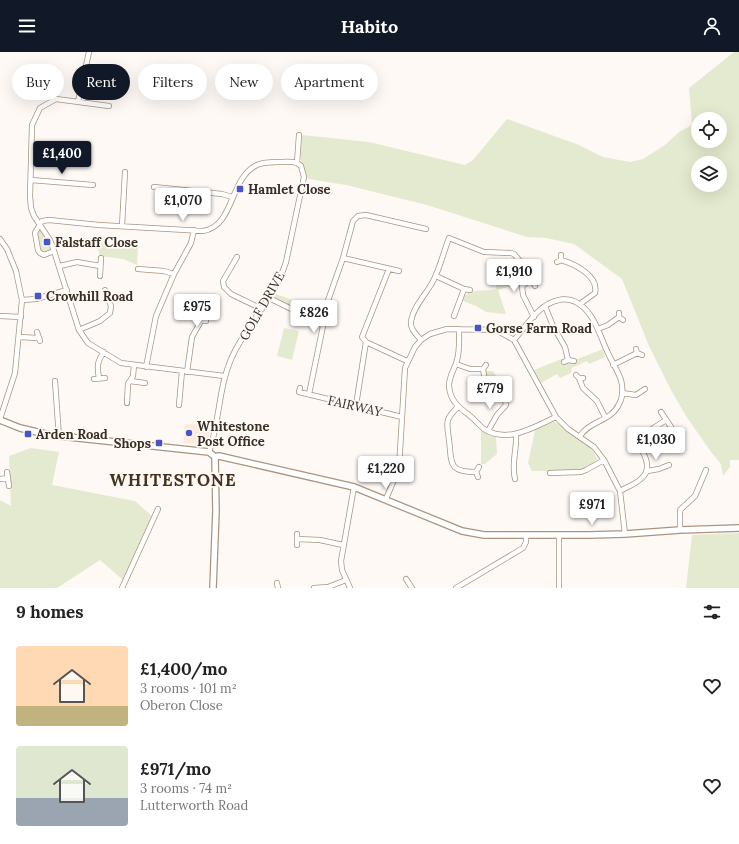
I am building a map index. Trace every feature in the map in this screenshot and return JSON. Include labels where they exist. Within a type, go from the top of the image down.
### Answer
[{"type":"main road","points":[[0,419],[20,428],[44,434],[209,452],[215,457],[220,456],[354,487],[462,531],[484,535],[625,534],[739,528]]},
{"type":"main road","points":[[213,588],[216,511],[215,457]]},
{"type":"street","points":[[78,102],[89,52]]},
{"type":"street","points":[[109,106],[56,99],[40,108],[32,125],[31,208],[50,240],[60,266],[79,330],[88,343],[121,364],[224,376]]},
{"type":"street","name":"GOLF DRIVE","points":[[209,452],[224,376],[233,356],[269,298],[282,272],[304,177],[301,166],[297,163],[300,135]]},
{"type":"street","points":[[54,251],[44,255],[40,254],[38,250],[35,233],[42,221],[49,220],[122,226],[209,230],[216,227],[222,221],[232,197],[247,172],[257,165],[269,162],[297,163]]},
{"type":"street","points":[[122,226],[125,172]]},
{"type":"street","points":[[31,180],[93,185]]},
{"type":"street","points":[[156,189],[222,194],[232,197]]},
{"type":"street","points":[[320,323],[343,258],[353,221],[358,216],[366,215],[426,229]]},
{"type":"street","points":[[146,367],[156,316],[174,274],[191,243],[194,230]]},
{"type":"street","points":[[421,340],[412,328],[411,321],[414,312],[436,276],[449,238],[484,252],[508,252],[514,254],[519,260],[522,255]]},
{"type":"street","points":[[0,239],[7,249],[16,271],[22,300],[16,373],[0,419]]},
{"type":"street","points":[[237,257],[223,281],[224,287],[230,294],[262,309]]},
{"type":"street","points":[[100,276],[101,258]]},
{"type":"street","points":[[343,258],[399,271]]},
{"type":"street","points":[[229,259],[234,262]]},
{"type":"street","points":[[560,259],[591,276],[596,287],[595,293],[580,304]]},
{"type":"street","points":[[60,266],[76,262],[100,266]]},
{"type":"street","points":[[138,269],[164,271],[174,274]]},
{"type":"street","points":[[389,269],[362,338],[366,342],[407,361]]},
{"type":"street","points":[[436,276],[464,289],[470,290]]},
{"type":"street","points":[[534,317],[522,292],[524,285],[536,276]]},
{"type":"street","points":[[531,279],[535,286]]},
{"type":"street","points":[[456,314],[464,289]]},
{"type":"street","points":[[22,300],[36,299],[67,290]]},
{"type":"street","points":[[79,330],[109,316],[111,311],[105,290]]},
{"type":"street","points":[[108,300],[114,297]]},
{"type":"street","points":[[269,298],[320,323],[323,329],[309,394]]},
{"type":"street","points":[[514,340],[545,306],[559,300],[573,300],[580,304],[591,317],[598,329],[621,381],[622,393],[617,407],[610,416],[605,417],[587,427],[580,436]]},
{"type":"street","points":[[545,306],[553,326],[565,347],[566,361],[574,361]]},
{"type":"street","points":[[0,316],[20,317]]},
{"type":"street","points":[[598,329],[608,325],[620,317]]},
{"type":"street","points":[[179,405],[192,337],[202,319]]},
{"type":"street","points":[[386,499],[399,468],[405,368],[414,347],[430,334],[448,330],[496,330],[514,340],[556,417],[568,429],[594,447],[604,460],[620,491],[625,534]]},
{"type":"street","points":[[460,330],[459,355],[451,372],[449,384],[452,397],[458,406],[488,431],[499,435],[524,432],[556,417]]},
{"type":"street","points":[[19,337],[39,339],[37,332]]},
{"type":"street","points":[[356,405],[366,342]]},
{"type":"street","points":[[104,352],[98,363],[96,378],[105,378]]},
{"type":"street","points":[[613,365],[638,353]]},
{"type":"street","points":[[456,364],[470,369],[485,367],[484,375]]},
{"type":"street","points":[[127,403],[128,384],[133,376],[134,365]]},
{"type":"street","points":[[579,377],[583,388],[597,401],[605,417]]},
{"type":"street","points":[[55,381],[59,436]]},
{"type":"street","points":[[130,381],[145,383]]},
{"type":"street","name":"FAIRWAY","points":[[300,388],[299,392],[402,417]]},
{"type":"street","points":[[622,393],[636,394],[645,388]]},
{"type":"street","points":[[488,431],[497,415],[505,407],[505,400],[502,394],[498,399]]},
{"type":"street","points":[[458,406],[448,417],[446,425],[450,458],[454,465],[461,471],[476,472]]},
{"type":"street","points":[[661,412],[678,440]]},
{"type":"street","points":[[620,491],[642,478],[647,471],[647,464],[634,438],[666,420]]},
{"type":"street","points":[[515,476],[512,466],[516,451],[516,434]]},
{"type":"street","points":[[550,473],[581,472],[604,460]]},
{"type":"street","points":[[647,471],[659,469],[669,465]]},
{"type":"street","points":[[476,472],[479,467]]},
{"type":"street","points":[[680,530],[680,510],[695,496],[704,471]]},
{"type":"street","points":[[7,472],[8,486]]},
{"type":"street","points":[[476,472],[478,477]]},
{"type":"street","points":[[0,479],[8,478]]},
{"type":"street","points":[[350,588],[341,565],[343,545],[354,487]]},
{"type":"street","points":[[122,588],[159,509]]},
{"type":"street","points":[[456,588],[523,548],[526,542],[526,535]]},
{"type":"street","points":[[559,535],[559,588]]},
{"type":"street","points":[[297,545],[297,537],[343,545]]},
{"type":"street","points":[[406,579],[412,588]]},
{"type":"street","points":[[314,588],[328,586],[346,580]]},
{"type":"shaded area","points":[[185,424],[211,426],[207,444],[183,443]]},
{"type":"green space","points":[[734,52],[739,52],[739,460],[730,460],[730,467],[723,476],[721,464],[686,416],[671,390],[649,346],[622,279],[574,244],[546,238],[527,237],[427,205],[346,185],[309,179],[303,170],[302,164],[302,135],[369,142],[465,165],[473,160],[507,119],[579,145],[603,157],[630,162],[643,159],[665,145],[679,132],[691,126],[691,148],[727,148],[727,112],[691,113],[689,88]]},
{"type":"green space","points":[[38,231],[41,231],[50,248],[49,251],[44,253],[40,250]]},
{"type":"green space","points":[[96,243],[138,246],[137,265],[123,259],[100,256]]},
{"type":"green space","points":[[507,276],[511,286],[498,290],[506,314],[486,312],[463,301],[464,296],[471,292],[496,289],[496,282]]},
{"type":"green space","points":[[276,294],[292,300],[290,305],[275,298]]},
{"type":"green space","points":[[284,328],[299,331],[292,360],[277,356]]},
{"type":"green space","points":[[603,349],[605,357],[589,364],[587,361],[572,368],[571,373],[560,378],[557,374],[541,383],[534,370],[564,358],[563,362],[565,364]]},
{"type":"green space","points":[[486,371],[493,371],[500,382],[497,390],[485,386],[481,378]]},
{"type":"green space","points":[[553,422],[557,423],[587,445],[592,450],[597,460],[592,465],[576,470],[532,471],[528,463],[535,430]]},
{"type":"green space","points":[[481,430],[496,436],[497,454],[485,464],[481,464]]},
{"type":"green space","points":[[31,448],[59,452],[52,485],[135,501],[153,517],[123,580],[100,560],[57,588],[0,588],[0,500],[11,506],[9,456]]},
{"type":"green space","points":[[739,533],[739,588],[686,588],[692,535]]},
{"type":"place","name":"Hamlet Close","points":[[240,189]]},
{"type":"place","name":"Falstaff Close","points":[[47,242]]},
{"type":"place","name":"Crowhill Road","points":[[38,296]]},
{"type":"place","name":"Gorse Farm Road","points":[[478,328]]},
{"type":"place","name":"Whitestone Post Office","points":[[189,433]]},
{"type":"place","name":"Arden Road","points":[[28,434]]},
{"type":"place","name":"Shops","points":[[159,443]]},
{"type":"district","name":"WHITESTONE","points":[[173,480]]}]
